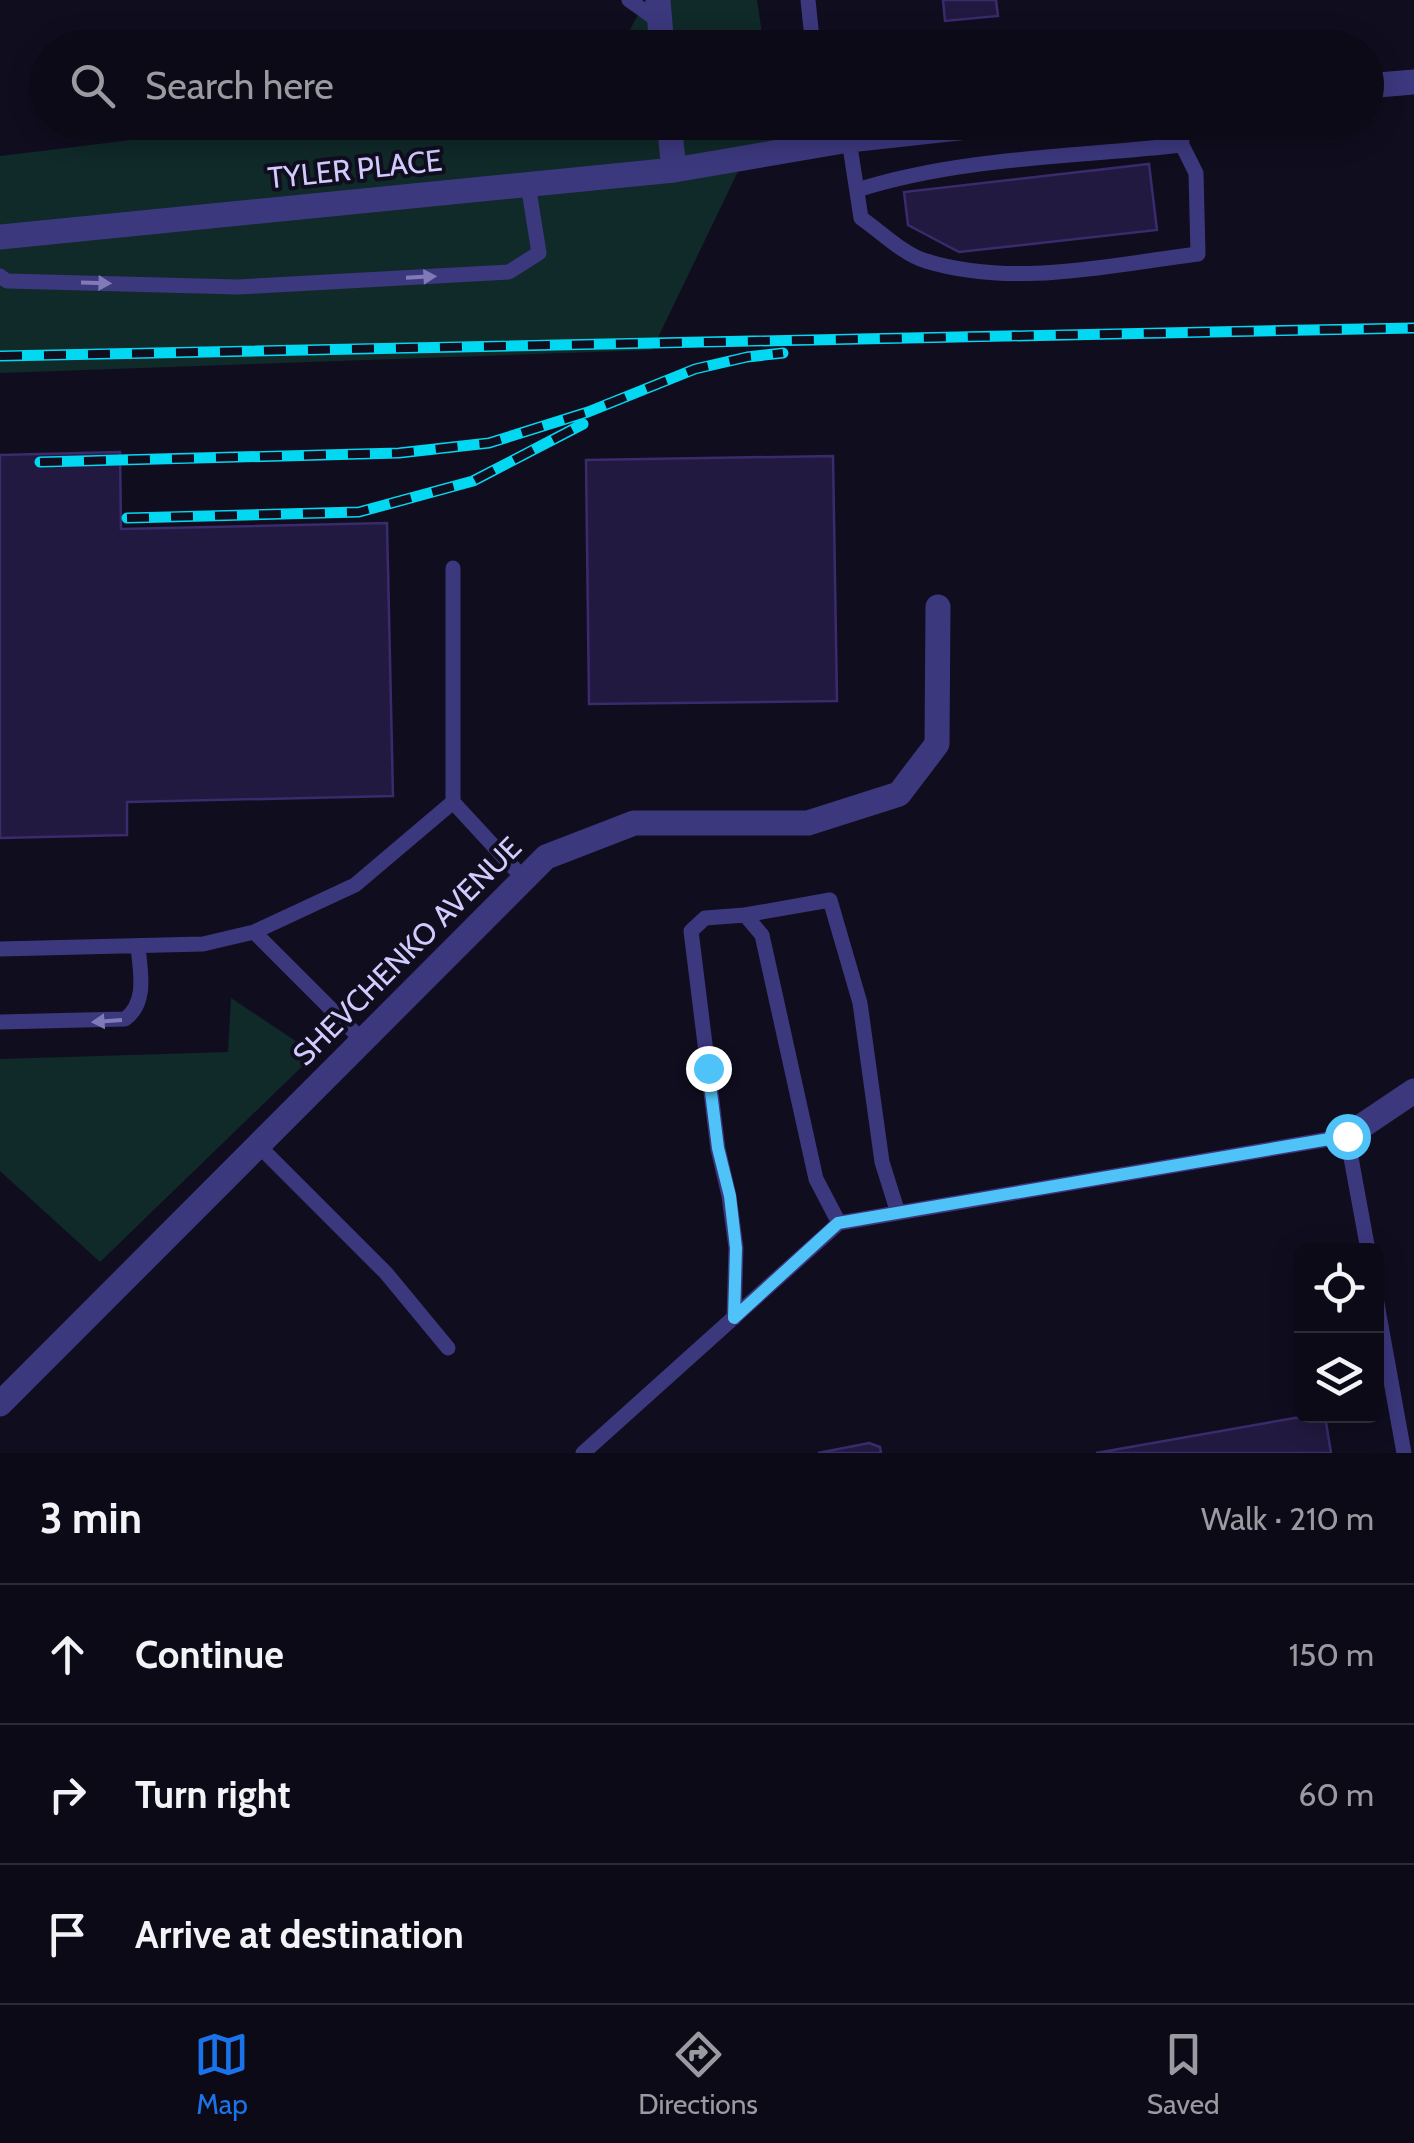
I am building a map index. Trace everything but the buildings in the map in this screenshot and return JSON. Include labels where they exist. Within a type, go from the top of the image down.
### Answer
[{"type":"street","points":[[1384,84],[1414,82]]},
{"type":"street","points":[[671,140],[674,170]]},
{"type":"street","name":"TYLER PLACE","points":[[0,237],[674,170],[813,140]]},
{"type":"street","name":"SHEVCHENKO AVENUE","points":[[0,1404],[546,857],[634,823],[808,823],[899,794],[937,744],[938,607]]},
{"type":"street","points":[[1347,1136],[1414,1091]]},
{"type":"lane","points":[[629,0],[660,23]]},
{"type":"lane","points":[[808,0],[812,30]]},
{"type":"lane","points":[[833,140],[857,190],[861,218],[923,261],[1008,274],[1058,273],[1198,254],[1196,173],[1182,140]]},
{"type":"lane","points":[[857,190],[892,178],[1022,159],[1182,145]]},
{"type":"lane","points":[[0,276],[7,281],[238,287],[510,272],[539,253],[528,184]]},
{"type":"lane","points":[[453,568],[453,802],[524,879]]},
{"type":"lane","points":[[0,949],[202,944],[254,932],[355,885],[453,802]]},
{"type":"lane","points":[[734,1318],[736,1248],[730,1196],[718,1148],[691,931],[705,918],[830,900],[860,1003],[882,1162],[898,1213]]},
{"type":"lane","points":[[745,914],[762,934],[816,1179],[838,1223]]},
{"type":"lane","points":[[254,932],[362,1040]]},
{"type":"lane","points":[[0,1022],[125,1019],[134,1012],[140,997],[138,946]]},
{"type":"lane","points":[[584,1453],[838,1223],[1347,1136],[1367,1243]]},
{"type":"lane","points":[[258,1145],[386,1272],[448,1348]]},
{"type":"lane","points":[[1382,1333],[1404,1453]]},
{"type":"green space","points":[[646,0],[757,0],[761,30],[630,30]]},
{"type":"green space","points":[[131,140],[778,140],[781,159],[744,159],[652,350],[0,373],[0,156]]},
{"type":"green space","points":[[231,998],[315,1054],[100,1262],[0,1171],[0,1059],[228,1052]]},
{"type":"railway","points":[[0,356],[1414,328]]},
{"type":"railway","points":[[40,462],[399,453],[489,443],[588,412],[695,369],[783,353]]},
{"type":"railway","points":[[127,518],[359,512],[473,481],[583,424]]},
{"type":"route","points":[[708,1068],[736,1248],[734,1318],[838,1223],[1347,1136]]}]
